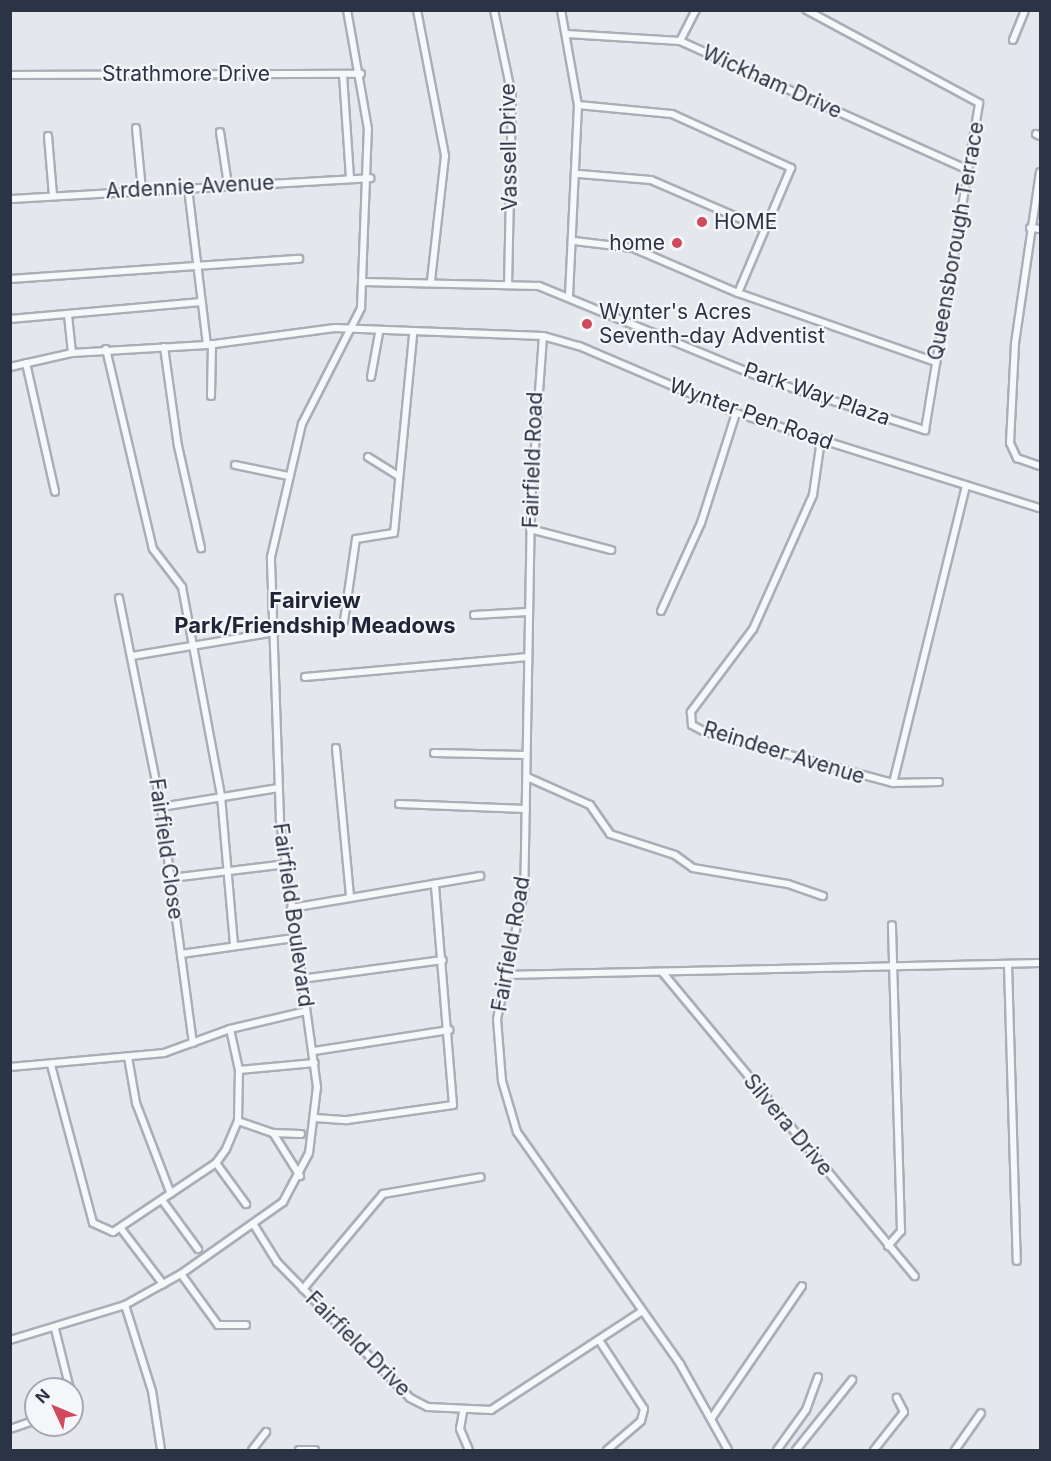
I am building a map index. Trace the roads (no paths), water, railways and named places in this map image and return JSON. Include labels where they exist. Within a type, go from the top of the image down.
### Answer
[{"type":"street","name":"Fairfield Boulevard","points":[[10,1340],[55,1329],[125,1305],[182,1274],[254,1225],[283,1202],[300,1176],[315,1118],[314,1051],[294,938],[278,788],[271,557],[288,476],[302,424],[353,328],[363,282],[369,178],[361,74],[347,10]]},
{"type":"street","points":[[417,10],[445,156],[431,280]]},
{"type":"street","name":"Vassell Drive","points":[[494,10],[512,96],[508,285]]},
{"type":"street","points":[[561,10],[578,105],[579,174],[569,297]]},
{"type":"street","points":[[680,41],[696,10]]},
{"type":"street","name":"Queensborough Terrace","points":[[806,10],[979,103],[925,430]]},
{"type":"street","points":[[1013,40],[1025,10]]},
{"type":"street","name":"Wickham Drive","points":[[567,34],[680,41],[968,170]]},
{"type":"street","name":"Strathmore Drive","points":[[10,75],[361,74]]},
{"type":"street","points":[[343,75],[350,178]]},
{"type":"street","points":[[578,105],[672,114],[791,168],[738,293]]},
{"type":"street","points":[[136,128],[142,190]]},
{"type":"street","points":[[220,132],[228,185]]},
{"type":"street","points":[[48,136],[53,195]]},
{"type":"street","points":[[1041,172],[1030,228],[1010,443],[1017,458],[1041,466]]},
{"type":"street","points":[[579,174],[651,180],[764,229]]},
{"type":"street","name":"Ardennie Avenue","points":[[10,199],[369,178]]},
{"type":"street","points":[[188,188],[201,302],[210,344],[211,396]]},
{"type":"street","points":[[1030,228],[1041,229]]},
{"type":"street","points":[[574,241],[633,248],[738,293],[936,362]]},
{"type":"street","points":[[10,279],[299,259]]},
{"type":"street","name":"Park Way Plaza","points":[[363,282],[431,280],[539,286],[767,380],[925,430]]},
{"type":"street","points":[[10,319],[201,302]]},
{"type":"street","points":[[68,315],[72,353]]},
{"type":"street","name":"Wynter Pen Road","points":[[10,368],[72,353],[106,349],[210,344],[353,328],[379,333],[413,334],[460,330],[543,336],[579,346],[736,413],[965,489],[1041,508]]},
{"type":"street","points":[[371,377],[379,333]]},
{"type":"street","points":[[344,621],[356,539],[394,533],[413,334]]},
{"type":"street","name":"Fairfield Road","points":[[543,336],[536,384],[530,529],[524,892],[497,1018],[502,1081],[517,1132],[641,1311],[711,1419],[728,1450]]},
{"type":"street","points":[[164,347],[178,446],[201,548]]},
{"type":"street","points":[[106,349],[153,549],[182,588],[221,796],[234,945]]},
{"type":"street","points":[[26,363],[55,492]]},
{"type":"street","points":[[661,611],[702,523],[736,413]]},
{"type":"street","name":"Reindeer Avenue","points":[[821,440],[813,495],[753,629],[688,719],[705,732],[893,783],[965,489]]},
{"type":"street","points":[[368,457],[398,476]]},
{"type":"street","points":[[235,465],[288,476]]},
{"type":"street","points":[[530,529],[611,550]]},
{"type":"street","name":"Fairfield Close","points":[[119,598],[161,807],[193,1043]]},
{"type":"street","points":[[474,615],[528,612]]},
{"type":"street","points":[[132,656],[274,632]]},
{"type":"street","points":[[305,677],[528,657]]},
{"type":"street","points":[[336,748],[350,897]]},
{"type":"street","points":[[434,753],[525,755]]},
{"type":"street","points":[[527,777],[590,805],[610,834],[675,855],[693,868],[823,896]]},
{"type":"street","points":[[893,783],[939,782]]},
{"type":"street","points":[[161,807],[278,788]]},
{"type":"street","points":[[399,804],[526,809]]},
{"type":"street","points":[[171,878],[227,873],[286,864]]},
{"type":"street","points":[[291,908],[480,876]]},
{"type":"street","points":[[315,1118],[347,1120],[445,1108],[455,1097],[435,884]]},
{"type":"street","points":[[888,1246],[901,1231],[891,970],[892,925]]},
{"type":"street","points":[[181,954],[294,938]]},
{"type":"street","points":[[301,979],[442,960]]},
{"type":"street","points":[[506,975],[891,970],[1041,963]]},
{"type":"street","points":[[1008,965],[1017,1261]]},
{"type":"street","name":"Silvera Drive","points":[[663,973],[915,1276]]},
{"type":"street","points":[[10,1067],[128,1057],[193,1043],[230,1029],[306,1011]]},
{"type":"street","points":[[51,1065],[93,1223],[104,1230],[122,1230],[216,1163],[238,1121],[239,1070],[230,1029]]},
{"type":"street","points":[[314,1051],[449,1030]]},
{"type":"street","points":[[128,1057],[136,1103],[171,1194]]},
{"type":"street","points":[[239,1070],[315,1063]]},
{"type":"street","points":[[238,1121],[273,1133],[301,1134]]},
{"type":"street","points":[[273,1133],[300,1176]]},
{"type":"street","points":[[216,1163],[246,1204]]},
{"type":"street","points":[[303,1289],[383,1194],[481,1177]]},
{"type":"street","points":[[162,1200],[198,1249]]},
{"type":"street","name":"Fairfield Drive","points":[[254,1225],[277,1262],[410,1398],[463,1412],[492,1410],[641,1311]]},
{"type":"street","points":[[122,1230],[163,1284]]},
{"type":"street","points":[[182,1274],[218,1324],[246,1326]]},
{"type":"street","points":[[711,1419],[802,1286]]},
{"type":"street","points":[[125,1305],[152,1391],[162,1450]]},
{"type":"street","points":[[55,1329],[67,1377]]},
{"type":"street","points":[[599,1340],[644,1409],[641,1421],[607,1450]]},
{"type":"street","points":[[777,1450],[806,1410],[818,1377]]},
{"type":"street","points":[[796,1450],[852,1380]]},
{"type":"street","points":[[874,1450],[904,1412],[897,1398]]},
{"type":"street","points":[[463,1412],[460,1429],[469,1450]]},
{"type":"street","points":[[955,1450],[981,1413]]},
{"type":"street","points":[[252,1450],[266,1432]]},
{"type":"street","points":[[299,1450],[315,1450]]},
{"type":"place","name":"HOME","points":[[702,222]]},
{"type":"place","name":"home","points":[[677,243]]},
{"type":"place","name":"Wynter's Acres Seventh-day Adventist","points":[[587,324]]},
{"type":"district","name":"Fairview Park/Friendship Meadows","points":[[315,612]]}]
